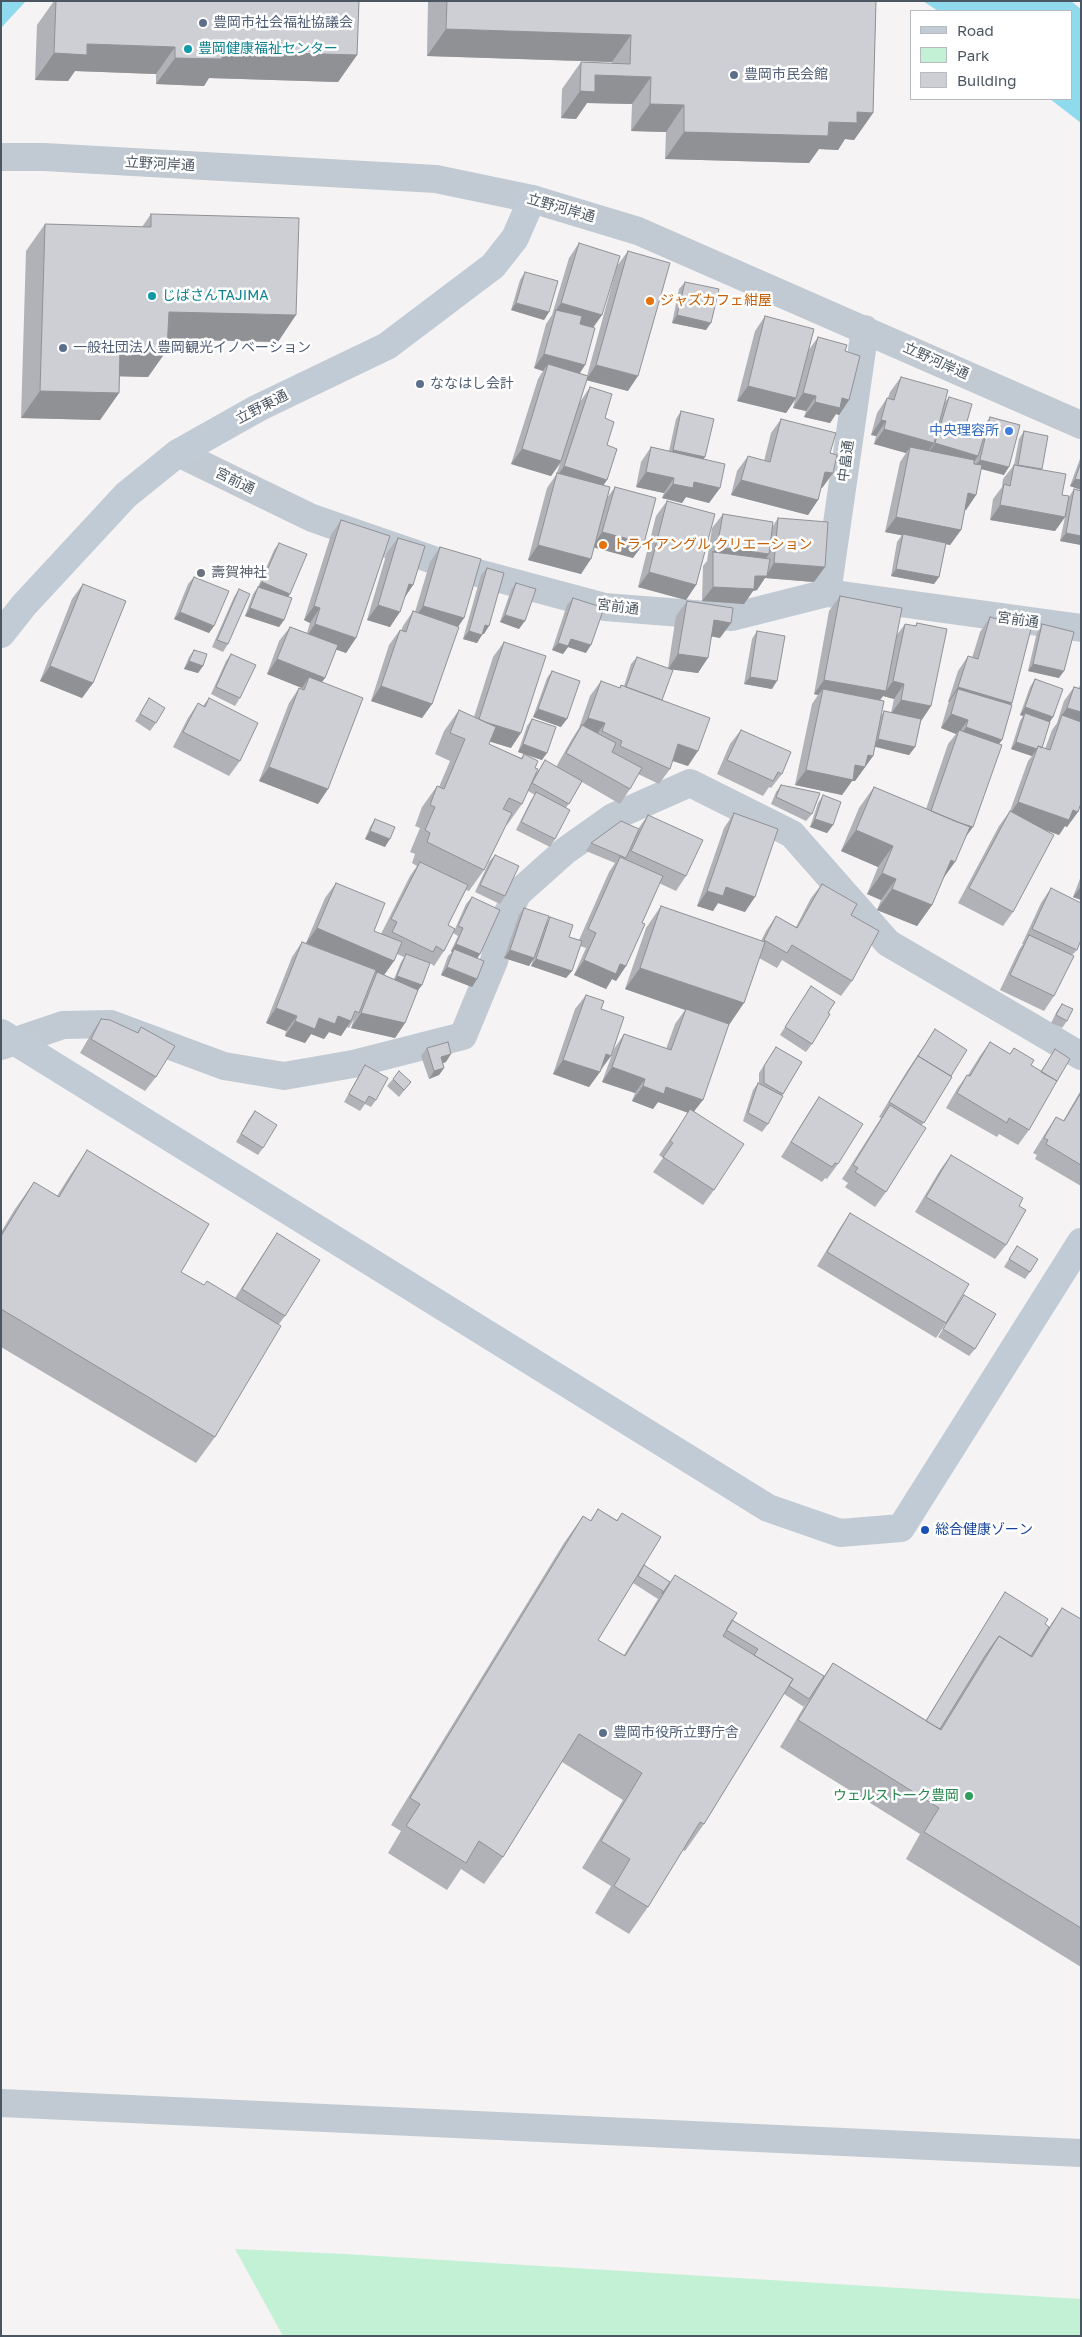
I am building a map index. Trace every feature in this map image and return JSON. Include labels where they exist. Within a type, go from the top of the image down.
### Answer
[{"type":"street","name":"立野河岸通","points":[[1,157],[44,157],[436,179],[532,199],[638,232],[865,329],[1081,425]]},
{"type":"street","name":"立野東通","points":[[1,634],[30,598],[126,495],[178,453],[258,408],[387,346],[493,266],[515,238],[532,199]]},
{"type":"street","name":"中畠通","points":[[827,593],[865,329]]},
{"type":"street","name":"宮前通","points":[[178,453],[312,518],[448,565],[605,607],[732,617],[827,593],[1081,628]]},
{"type":"street","points":[[5,1040],[63,1025],[111,1024],[224,1066],[284,1076],[353,1064],[464,1036],[494,962],[505,918],[518,894],[565,851],[613,817],[690,783],[792,834],[888,943],[1081,1056]]},
{"type":"street","points":[[5,1040],[768,1508],[840,1533],[902,1528],[1081,1242]]},
{"type":"street","points":[[1,2103],[1081,2153]]},
{"type":"green space","points":[[235,2249],[1081,2299],[1081,2336],[283,2336]]},
{"type":"water","points":[[1,1],[26,1],[1,28]]},
{"type":"water","points":[[923,1],[1071,1],[1081,9],[1081,123],[1051,100],[1072,100],[1072,10],[936,10]]},
{"type":"building","name":"豊岡健康福祉センター","points":[[56,1],[359,1],[357,55],[222,51],[222,59],[175,58],[175,47],[87,44],[87,55],[54,53]]},
{"type":"building","name":"豊岡市民会館","points":[[447,1],[876,1],[873,113],[857,112],[857,123],[829,122],[828,136],[684,132],[684,105],[650,104],[651,77],[595,75],[595,92],[580,91],[581,62],[630,64],[631,35],[446,29]]},
{"type":"building","name":"じばさんTAJIMA","points":[[151,214],[299,218],[296,315],[169,312],[167,350],[120,349],[119,393],[40,391],[45,224],[151,227]]},
{"type":"building","points":[[579,243],[620,256],[602,315],[561,303]]},
{"type":"building","points":[[628,251],[670,263],[638,376],[596,365]]},
{"type":"building","points":[[525,272],[558,281],[549,312],[516,303]]},
{"type":"building","points":[[685,282],[719,289],[711,323],[677,315]]},
{"type":"building","points":[[556,310],[582,316],[580,324],[595,328],[585,365],[544,354]]},
{"type":"building","points":[[765,316],[814,329],[796,398],[748,386]]},
{"type":"building","points":[[818,337],[847,345],[845,351],[860,356],[849,400],[842,398],[840,408],[815,402],[816,396],[803,393]]},
{"type":"building","points":[[548,364],[588,376],[561,461],[522,449]]},
{"type":"building","points":[[901,377],[948,390],[934,443],[884,429],[886,421],[881,420],[887,398],[894,400]]},
{"type":"building","points":[[590,387],[612,394],[605,418],[614,422],[607,445],[617,449],[607,480],[564,466]]},
{"type":"building","points":[[949,397],[972,404],[966,425],[986,430],[978,456],[935,443]]},
{"type":"building","points":[[681,411],[714,419],[705,457],[673,450]]},
{"type":"building","points":[[990,417],[1020,425],[1009,467],[980,460]]},
{"type":"building","points":[[781,419],[836,433],[830,453],[837,455],[833,473],[825,472],[818,500],[741,480],[748,456],[770,462]]},
{"type":"building","points":[[1024,431],[1048,436],[1042,469],[1018,465]]},
{"type":"building","points":[[651,447],[725,464],[720,488],[694,482],[693,488],[673,484],[674,478],[646,472]]},
{"type":"building","points":[[910,447],[974,460],[974,464],[982,465],[976,495],[968,493],[961,530],[896,517]]},
{"type":"building","points":[[1081,462],[1081,480],[1075,479]]},
{"type":"building","points":[[1014,465],[1066,474],[1062,495],[1069,496],[1065,517],[1000,505],[1004,484],[1010,486]]},
{"type":"building","points":[[557,473],[610,487],[591,559],[538,545]]},
{"type":"building","points":[[615,487],[656,498],[644,543],[602,532]]},
{"type":"building","points":[[1074,489],[1081,491],[1081,536],[1066,533]]},
{"type":"building","points":[[667,501],[715,514],[696,585],[649,572]]},
{"type":"building","points":[[723,514],[773,522],[769,554],[717,547]]},
{"type":"building","points":[[778,518],[828,522],[825,567],[774,563]]},
{"type":"building","points":[[341,520],[390,536],[356,638],[315,624],[320,608],[314,606]]},
{"type":"building","points":[[903,534],[946,543],[939,577],[896,569]]},
{"type":"building","points":[[398,538],[425,546],[413,585],[409,584],[400,612],[378,605]]},
{"type":"building","points":[[279,543],[307,554],[290,594],[262,582]]},
{"type":"building","points":[[440,547],[481,559],[464,618],[423,606]]},
{"type":"building","points":[[713,552],[770,559],[767,576],[755,576],[754,589],[713,587]]},
{"type":"building","points":[[487,568],[504,573],[489,626],[485,625],[482,635],[469,631]]},
{"type":"building","points":[[194,577],[229,591],[214,626],[180,612]]},
{"type":"building","points":[[516,583],[536,589],[525,621],[505,615]]},
{"type":"building","points":[[83,584],[126,601],[93,683],[50,666]]},
{"type":"building","points":[[258,587],[292,598],[284,620],[250,608]]},
{"type":"building","points":[[239,589],[250,594],[228,644],[217,640]]},
{"type":"building","points":[[840,596],[902,608],[886,691],[824,680]]},
{"type":"building","points":[[573,598],[604,608],[591,645],[571,639],[568,646],[558,643]]},
{"type":"building","points":[[687,601],[733,608],[731,623],[714,620],[708,658],[678,654]]},
{"type":"building","points":[[413,611],[459,627],[432,704],[381,686],[400,630],[406,632]]},
{"type":"building","points":[[990,617],[1031,629],[1012,703],[958,687],[968,656],[978,659]]},
{"type":"building","points":[[917,623],[947,629],[931,706],[901,700],[904,684],[893,681],[905,624],[916,626]]},
{"type":"building","points":[[1042,624],[1074,632],[1064,671],[1033,664]]},
{"type":"building","points":[[290,627],[338,645],[325,678],[277,659]]},
{"type":"building","points":[[757,631],[785,636],[777,681],[750,677]]},
{"type":"building","points":[[504,642],[546,656],[521,733],[479,719]]},
{"type":"building","points":[[194,650],[207,654],[203,666],[189,661]]},
{"type":"building","points":[[231,654],[256,665],[240,698],[216,687]]},
{"type":"building","points":[[637,657],[673,670],[662,700],[626,687]]},
{"type":"building","points":[[552,671],[580,681],[567,719],[538,709]]},
{"type":"building","points":[[309,677],[363,698],[328,789],[269,767],[299,688],[304,690]]},
{"type":"building","points":[[1035,679],[1063,689],[1053,717],[1025,707]]},
{"type":"building","points":[[601,681],[620,688],[621,685],[710,718],[698,751],[678,744],[670,769],[620,746],[622,741],[602,731],[605,723],[588,718]]},
{"type":"building","points":[[1074,687],[1081,689],[1081,712],[1067,708]]},
{"type":"building","points":[[823,689],[884,701],[873,756],[868,755],[865,767],[855,765],[853,780],[806,770]]},
{"type":"building","points":[[958,689],[1012,705],[1002,740],[966,727],[968,720],[951,714]]},
{"type":"building","points":[[149,698],[165,708],[156,723],[140,714]]},
{"type":"building","points":[[209,698],[258,723],[240,761],[183,732],[198,703],[205,707]]},
{"type":"building","points":[[459,710],[496,727],[489,744],[522,759],[524,754],[538,761],[535,768],[538,769],[522,804],[509,798],[503,809],[512,813],[484,870],[427,842],[430,833],[425,830],[435,807],[430,805],[437,786],[444,789],[465,739],[450,733]]},
{"type":"building","points":[[884,711],[921,719],[915,747],[878,739]]},
{"type":"building","points":[[1025,713],[1050,722],[1042,748],[1038,746],[1037,749],[1016,742]]},
{"type":"building","points":[[1062,715],[1081,722],[1081,803],[1078,812],[1073,810],[1069,820],[1018,802],[1038,746],[1050,750]]},
{"type":"building","points":[[532,719],[556,727],[547,753],[523,744]]},
{"type":"building","points":[[582,725],[616,743],[612,752],[642,768],[630,789],[566,753]]},
{"type":"building","points":[[741,730],[791,752],[782,774],[778,772],[773,781],[727,760]]},
{"type":"building","points":[[959,730],[1002,745],[973,827],[931,811]]},
{"type":"building","points":[[545,760],[582,781],[569,804],[532,783]]},
{"type":"building","points":[[781,785],[820,793],[812,814],[776,797]]},
{"type":"building","points":[[874,787],[970,827],[955,862],[951,860],[932,905],[892,889],[896,879],[882,873],[893,846],[856,830]]},
{"type":"building","points":[[536,792],[570,810],[555,839],[521,822]]},
{"type":"building","points":[[823,795],[841,802],[833,825],[815,819]]},
{"type":"building","points":[[1010,811],[1054,835],[1013,912],[969,888]]},
{"type":"building","points":[[734,813],[778,829],[755,897],[726,887],[723,896],[707,891]]},
{"type":"building","points":[[648,815],[703,840],[686,876],[631,851]]},
{"type":"building","points":[[375,819],[395,827],[390,839],[370,831]]},
{"type":"building","points":[[621,821],[639,829],[626,858],[591,843]]},
{"type":"building","points":[[495,855],[519,866],[505,896],[480,885]]},
{"type":"building","points":[[620,857],[663,876],[642,923],[645,924],[626,966],[620,964],[616,974],[584,960],[596,933],[588,929]]},
{"type":"building","points":[[420,862],[468,885],[448,925],[455,929],[444,951],[436,946],[433,952],[392,932],[397,922],[391,919]]},
{"type":"building","points":[[336,883],[385,903],[374,931],[402,942],[394,961],[317,928]]},
{"type":"building","points":[[822,884],[857,904],[851,915],[879,931],[852,981],[792,945],[787,953],[764,940],[776,916],[797,928]]},
{"type":"building","points":[[1051,888],[1081,903],[1081,940],[1077,950],[1032,929]]},
{"type":"building","points":[[472,897],[500,910],[480,954],[456,944],[463,928],[458,926]]},
{"type":"building","points":[[661,906],[765,942],[744,1003],[640,968]]},
{"type":"building","points":[[524,908],[549,916],[534,958],[510,950]]},
{"type":"building","points":[[550,917],[573,925],[569,937],[582,941],[572,971],[536,959]]},
{"type":"building","points":[[1029,935],[1074,956],[1054,996],[1010,975]]},
{"type":"building","points":[[302,942],[376,970],[359,1013],[355,1011],[351,1021],[338,1016],[335,1024],[319,1018],[315,1029],[295,1021],[297,1016],[276,1008]]},
{"type":"building","points":[[454,949],[484,961],[477,979],[447,967]]},
{"type":"building","points":[[406,954],[430,963],[422,985],[397,976]]},
{"type":"building","points":[[377,972],[418,990],[405,1023],[361,1013]]},
{"type":"building","points":[[811,986],[835,1002],[812,1044],[785,1027]]},
{"type":"building","points":[[586,995],[604,1001],[601,1009],[624,1017],[611,1056],[606,1054],[600,1072],[563,1060]]},
{"type":"building","points":[[1062,1004],[1073,1009],[1067,1021],[1056,1015]]},
{"type":"building","points":[[686,1009],[729,1024],[703,1100],[666,1087],[664,1094],[643,1086],[645,1079],[612,1067],[624,1034],[671,1050]]},
{"type":"building","points":[[101,1019],[110,1020],[138,1033],[141,1027],[175,1046],[156,1077],[91,1039]]},
{"type":"building","points":[[935,1029],[967,1050],[951,1076],[918,1056]]},
{"type":"building","points":[[448,1042],[451,1054],[441,1057],[444,1068],[434,1071],[427,1048]]},
{"type":"building","points":[[990,1042],[1010,1054],[1014,1048],[1034,1060],[1031,1065],[1057,1081],[1029,1130],[1009,1118],[1007,1123],[957,1093],[967,1075],[970,1076]]},
{"type":"building","points":[[776,1047],[802,1062],[783,1094],[764,1083],[764,1066]]},
{"type":"building","points":[[1055,1049],[1070,1059],[1057,1081],[1041,1072]]},
{"type":"building","points":[[918,1056],[952,1077],[924,1123],[889,1102]]},
{"type":"building","points":[[365,1065],[388,1078],[376,1100],[369,1096],[365,1103],[349,1094]]},
{"type":"building","points":[[399,1071],[411,1082],[404,1090],[393,1079]]},
{"type":"building","points":[[758,1083],[783,1096],[768,1124],[748,1113]]},
{"type":"building","points":[[1081,1093],[1081,1165],[1046,1144],[1048,1140],[1044,1138],[1056,1117],[1064,1121]]},
{"type":"building","points":[[819,1097],[863,1124],[838,1164],[835,1163],[832,1167],[791,1142]]},
{"type":"building","points":[[890,1105],[926,1128],[886,1192],[855,1172],[858,1168],[853,1165]]},
{"type":"building","points":[[690,1109],[744,1144],[714,1190],[663,1157],[673,1143],[670,1141]]},
{"type":"building","points":[[255,1111],[277,1125],[263,1148],[241,1134]]},
{"type":"building","points":[[87,1150],[209,1224],[181,1272],[204,1285],[207,1281],[281,1326],[215,1437],[1,1309],[1,1236],[34,1182],[59,1197]]},
{"type":"building","points":[[951,1155],[1023,1198],[1019,1206],[1026,1210],[1006,1245],[926,1197]]},
{"type":"building","points":[[850,1213],[969,1284],[946,1323],[827,1252]]},
{"type":"building","points":[[277,1233],[320,1260],[285,1316],[242,1289]]},
{"type":"building","points":[[1017,1246],[1038,1259],[1030,1272],[1009,1259]]},
{"type":"building","points":[[964,1295],[996,1314],[975,1349],[943,1329]]},
{"type":"building","name":"豊岡市役所立野庁舎","points":[[598,1509],[617,1521],[622,1513],[661,1537],[598,1640],[625,1656],[675,1575],[737,1613],[723,1636],[793,1679],[704,1824],[700,1822],[648,1907],[614,1886],[630,1859],[601,1841],[642,1773],[579,1734],[503,1857],[479,1841],[466,1863],[406,1826],[420,1804],[410,1798],[583,1516],[591,1521]]},
{"type":"building","points":[[644,1565],[670,1582],[662,1594],[663,1591],[638,1576]]},
{"type":"building","points":[[1005,1592],[1048,1619],[1045,1624],[1049,1627],[1031,1656],[999,1636],[940,1729],[926,1721]]},
{"type":"building","name":"ウェルストーク豊岡","points":[[1062,1608],[1081,1619],[1081,1928],[924,1832],[939,1808],[798,1720],[833,1663],[941,1730],[999,1636],[1032,1657]]},
{"type":"building","points":[[732,1620],[824,1676],[809,1699],[789,1686],[793,1679],[754,1655],[758,1649],[726,1630]]},
{"type":"place","name":"豊岡市社会福祉協議会","points":[[203,23]]},
{"type":"place","name":"豊岡健康福祉センター","points":[[188,49]]},
{"type":"place","name":"豊岡市民会館","points":[[734,75]]},
{"type":"place","name":"じばさんTAJIMA","points":[[152,296]]},
{"type":"place","name":"ジャズカフェ紺屋","points":[[650,301]]},
{"type":"place","name":"一般社団法人豊岡観光イノベーション","points":[[63,348]]},
{"type":"place","name":"ななはし会計","points":[[420,384]]},
{"type":"place","name":"中央理容所","points":[[1009,431]]},
{"type":"place","name":"トライアングル クリエーション","points":[[603,545]]},
{"type":"place","name":"壽賀神社","points":[[201,573]]},
{"type":"place","name":"総合健康ゾーン","points":[[925,1530]]},
{"type":"place","name":"豊岡市役所立野庁舎","points":[[603,1733]]},
{"type":"place","name":"ウェルストーク豊岡","points":[[969,1796]]}]
